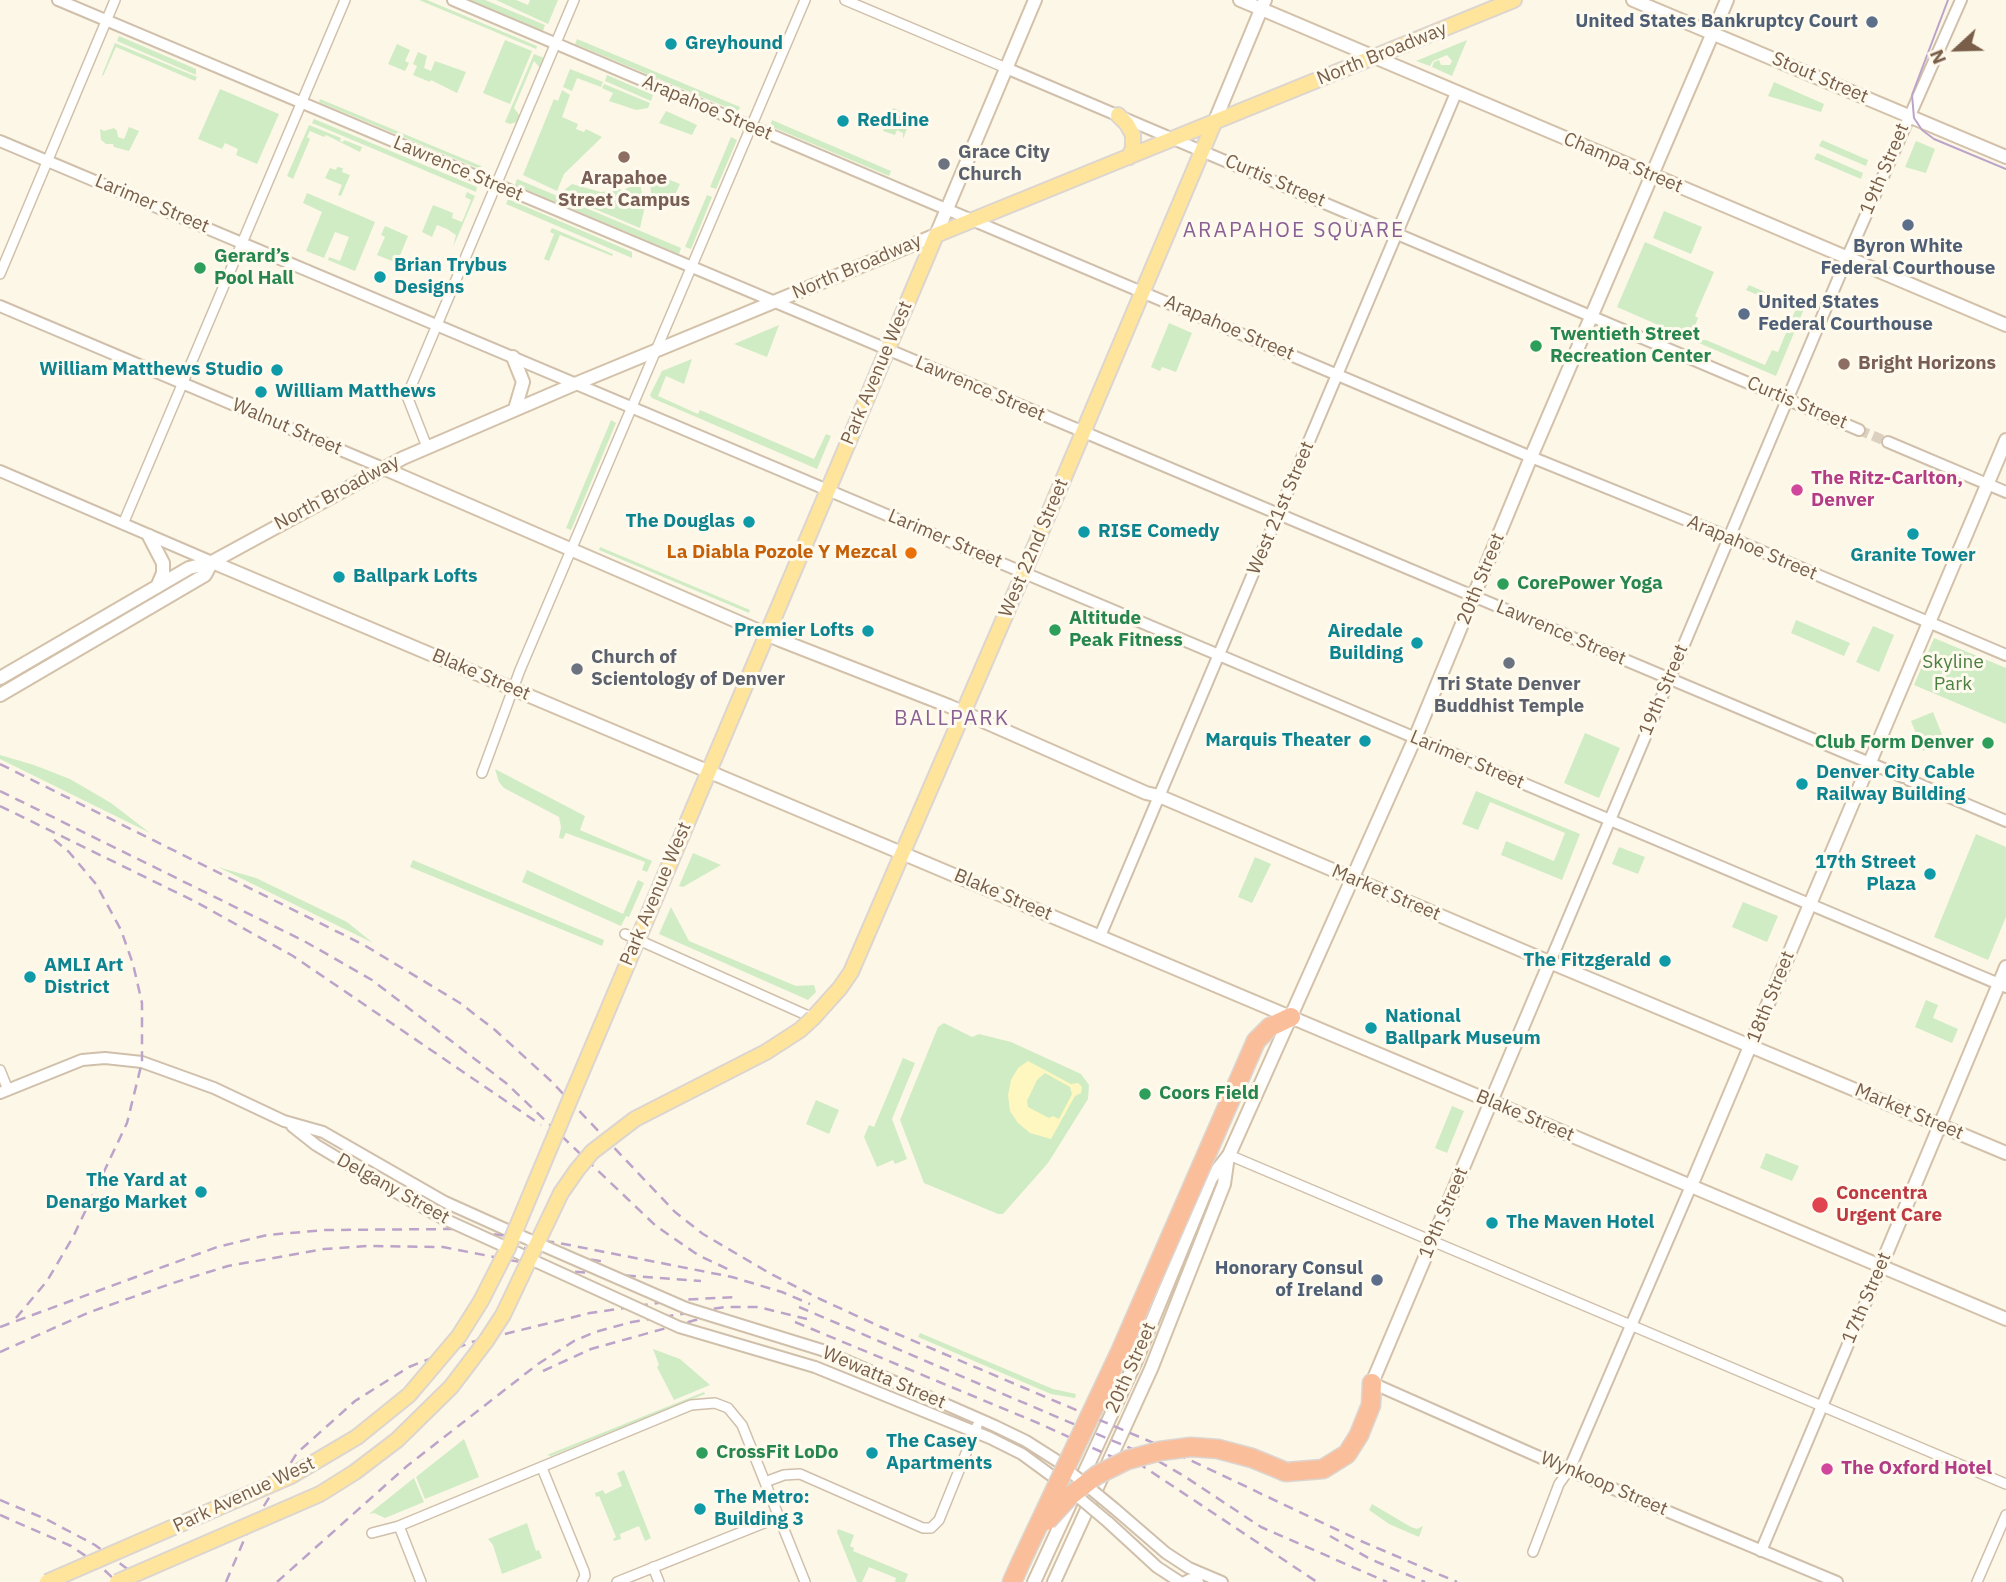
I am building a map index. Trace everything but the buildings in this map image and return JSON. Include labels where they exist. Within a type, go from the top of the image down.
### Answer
[{"type":"highway","points":[[1012,1582],[1121,1350],[1256,1041],[1270,1027],[1291,1017]]},
{"type":"highway","points":[[1021,1562],[1041,1528],[1070,1496],[1104,1471],[1136,1457],[1178,1448],[1205,1448],[1242,1455],[1286,1472],[1312,1471],[1330,1466],[1347,1454],[1361,1431],[1371,1405],[1372,1383]]},
{"type":"main road","name":"Park Avenue West","points":[[47,1582],[272,1486],[357,1437],[409,1395],[471,1319],[508,1248],[635,934],[709,771],[1035,0]]},
{"type":"main road","name":"Champa Street","points":[[1240,0],[1263,5],[1456,93],[2006,325]]},
{"type":"main road","name":"North Broadway","points":[[0,678],[189,568],[212,562],[383,468],[427,447],[773,302],[1514,0]]},
{"type":"main road","name":"Stout Street","points":[[1633,0],[2006,157]]},
{"type":"main road","name":"20th Street","points":[[1034,1582],[1135,1363],[1211,1178],[1228,1155],[1415,738],[1531,457],[1727,0]]},
{"type":"main road","points":[[1214,123],[1263,5]]},
{"type":"main road","points":[[1118,115],[1132,135],[1133,148],[1129,157]]},
{"type":"main road","name":"West 22nd Street","points":[[850,972],[964,713],[1214,123]]},
{"type":"main road","points":[[513,357],[523,382],[515,409]]},
{"type":"main road","name":"18th Street","points":[[1691,1186],[2006,440]]},
{"type":"main road","name":"Walnut Street","points":[[383,468],[767,634]]},
{"type":"main road","points":[[149,536],[163,564],[158,587]]},
{"type":"main road","name":"North Broadway","points":[[0,695],[205,575],[212,562]]},
{"type":"main road","name":"Blake Street","points":[[212,562],[903,853],[1102,930],[1291,1017],[2006,1319]]},
{"type":"main road","name":"Market Street","points":[[767,634],[964,713],[1146,793],[1159,796],[2006,1153]]},
{"type":"main road","name":"19th Street","points":[[1372,1383],[1550,962]]},
{"type":"main road","name":"17th Street","points":[[1881,1266],[2003,985],[2006,967]]},
{"type":"main road","name":"Park Avenue West","points":[[117,1582],[302,1503],[338,1483],[377,1456],[427,1412],[462,1374],[503,1315],[569,1181],[592,1152],[611,1136],[656,1107],[766,1052],[792,1035],[813,1018],[840,988],[850,972]]},
{"type":"main road","name":"20th Street","points":[[1054,1582],[1152,1369],[1224,1184],[1228,1155]]},
{"type":"street","name":"Lawrence Street","points":[[58,0],[2006,821]]},
{"type":"street","points":[[0,274],[115,0]]},
{"type":"street","points":[[123,524],[345,0]]},
{"type":"street","name":"Arapahoe Street","points":[[453,0],[1531,457],[1729,537],[2006,655]]},
{"type":"street","points":[[427,447],[407,396],[575,0]]},
{"type":"street","points":[[482,773],[513,688],[805,0]]},
{"type":"street","name":"Curtis Street","points":[[845,0],[1859,430]]},
{"type":"street","name":"19th Street","points":[[1550,962],[1847,258],[1961,0]]},
{"type":"street","name":"West 21st Street","points":[[1102,930],[1456,93]]},
{"type":"street","name":"Larimer Street","points":[[0,141],[2003,985]]},
{"type":"street","name":"Walnut Street","points":[[0,306],[383,468]]},
{"type":"street","points":[[1888,442],[2006,492]]},
{"type":"street","name":"Blake Street","points":[[0,471],[212,562]]},
{"type":"street","points":[[635,934],[813,1018]]},
{"type":"street","name":"Delgany Street","points":[[4,1091],[82,1060],[92,1058],[142,1062],[214,1088],[284,1121],[323,1132],[445,1202],[514,1233]]},
{"type":"street","points":[[0,1070],[4,1091]]},
{"type":"street","name":"Delgany Street","points":[[284,1121],[316,1145],[381,1184],[508,1248]]},
{"type":"street","points":[[1228,1155],[2006,1485]]},
{"type":"street","name":"18th Street","points":[[1534,1552],[1559,1485],[1569,1470],[1602,1397],[1691,1186]]},
{"type":"street","name":"Wewatta Street","points":[[514,1233],[695,1312],[822,1350],[1026,1441],[1059,1462],[1166,1553],[1189,1568],[1222,1582]]},
{"type":"street","name":"Wewatta Street","points":[[508,1248],[680,1327],[815,1367],[954,1423],[1022,1454],[1108,1522],[1157,1567],[1182,1582]]},
{"type":"street","name":"17th Street","points":[[1761,1551],[1881,1266]]},
{"type":"street","name":"Wynkoop Street","points":[[1372,1383],[1569,1470],[1838,1582]]},
{"type":"street","points":[[372,1533],[399,1526],[691,1405],[708,1402],[721,1405],[738,1418],[806,1582]]},
{"type":"street","points":[[765,1482],[787,1474],[800,1475],[923,1528],[931,1528],[938,1523],[980,1419]]},
{"type":"street","points":[[542,1468],[584,1571],[583,1581]]},
{"type":"street","points":[[1977,1582],[2006,1515]]},
{"type":"street","points":[[617,1582],[779,1517]]},
{"type":"street","points":[[399,1526],[421,1582]]},
{"type":"street","points":[[653,1567],[659,1582]]},
{"type":"street","points":[[1182,1582],[1191,1579],[1198,1582]]},
{"type":"green space","points":[[419,0],[427,0],[537,46],[536,49]]},
{"type":"green space","points":[[469,0],[485,0],[545,25],[543,31]]},
{"type":"green space","points":[[496,0],[516,0],[528,5],[530,0],[558,0],[548,24]]},
{"type":"green space","points":[[119,36],[196,69],[196,75],[117,41]]},
{"type":"green space","points":[[577,39],[740,107],[738,112],[575,44]]},
{"type":"green space","points":[[505,40],[532,51],[510,104],[483,93]]},
{"type":"green space","points":[[1467,40],[1452,76],[1432,67],[1434,62],[1439,60],[1441,65],[1450,65],[1452,61],[1447,55],[1433,61],[1430,66],[1416,61]]},
{"type":"green space","points":[[115,43],[197,77],[195,81],[116,47],[103,76]]},
{"type":"green space","points":[[397,44],[410,50],[405,61],[409,63],[405,71],[388,64]]},
{"type":"green space","points":[[418,52],[427,56],[424,68],[431,71],[435,61],[466,72],[457,93],[431,80],[430,82],[413,75],[417,66],[413,64]]},
{"type":"green space","points":[[534,54],[544,58],[540,68],[534,61],[514,108],[520,116],[517,122],[510,124],[505,122]]},
{"type":"green space","points":[[570,69],[603,82],[601,87],[577,78],[572,91],[563,87]]},
{"type":"green space","points":[[607,75],[653,95],[651,101],[605,81]]},
{"type":"green space","points":[[1774,82],[1824,104],[1821,112],[1768,96]]},
{"type":"green space","points":[[604,84],[650,103],[648,108],[636,110],[609,101],[613,93],[602,88]]},
{"type":"green space","points":[[220,89],[279,114],[257,164],[236,155],[238,149],[225,143],[222,149],[198,139]]},
{"type":"green space","points":[[562,90],[570,95],[562,117],[578,124],[576,129],[584,132],[586,129],[602,137],[564,174],[557,191],[523,175],[554,99],[558,101]]},
{"type":"green space","points":[[320,99],[481,166],[482,170],[319,102]]},
{"type":"green space","points":[[893,108],[900,111],[898,115],[906,118],[903,124],[908,126],[903,139],[903,133],[897,130],[895,135],[883,131]]},
{"type":"green space","points":[[666,111],[697,125],[692,135],[659,123]]},
{"type":"green space","points":[[314,119],[477,187],[476,192],[312,123]]},
{"type":"green space","points":[[772,120],[891,171],[889,176],[770,126]]},
{"type":"green space","points":[[309,125],[341,138],[340,141],[362,147],[360,152],[326,135],[324,137],[310,131],[307,137],[310,139],[293,179],[287,176]]},
{"type":"green space","points":[[129,127],[139,131],[129,151],[101,140],[100,129],[104,131],[114,128],[118,137],[124,139]]},
{"type":"green space","points":[[731,137],[737,140],[716,189],[710,187]]},
{"type":"green space","points":[[1822,140],[1868,160],[1866,166],[1819,146]]},
{"type":"green space","points":[[1916,141],[1935,149],[1926,173],[1905,167]]},
{"type":"green space","points":[[1817,153],[1863,173],[1861,179],[1814,159]]},
{"type":"green space","points":[[337,167],[343,168],[342,172],[350,175],[341,196],[338,195],[342,185],[325,178],[330,168],[336,170]]},
{"type":"green space","points":[[660,176],[680,184],[672,201],[651,194],[650,181]]},
{"type":"green space","points":[[517,179],[681,248],[679,254],[515,185]]},
{"type":"green space","points":[[572,184],[601,192],[620,189],[623,192],[640,184],[645,206],[640,228],[559,194]]},
{"type":"green space","points":[[467,192],[475,196],[453,247],[456,235],[447,229],[437,225],[432,237],[422,232],[433,205],[453,213],[452,218],[462,222],[471,200],[465,197]]},
{"type":"green space","points":[[307,193],[375,222],[355,271],[328,260],[329,257],[340,261],[349,237],[335,232],[324,258],[306,251],[322,212],[303,203]]},
{"type":"green space","points":[[707,195],[712,197],[691,249],[685,247]]},
{"type":"green space","points":[[508,199],[632,252],[632,258],[506,204]]},
{"type":"green space","points":[[1664,211],[1702,227],[1691,254],[1653,238]]},
{"type":"green space","points":[[385,226],[408,236],[397,263],[377,255],[385,237],[381,235]]},
{"type":"green space","points":[[552,228],[613,254],[612,256],[560,235],[549,261],[544,259],[554,234],[550,232]]},
{"type":"green space","points":[[1645,242],[1714,272],[1695,316],[1698,318],[1690,339],[1617,307]]},
{"type":"green space","points":[[1749,285],[1804,309],[1776,376],[1699,343],[1700,340],[1706,340],[1765,365],[1772,350],[1778,352],[1795,311],[1746,290]]},
{"type":"green space","points":[[1169,323],[1192,333],[1176,372],[1162,367],[1160,371],[1151,367]]},
{"type":"green space","points":[[779,325],[767,357],[734,344]]},
{"type":"green space","points":[[692,359],[684,384],[666,376],[658,396],[698,414],[700,410],[814,459],[826,434],[831,436],[817,469],[652,398],[650,395],[662,371]]},
{"type":"green space","points":[[611,420],[616,423],[571,530],[566,528]]},
{"type":"green space","points":[[600,547],[750,610],[749,613],[599,550]]},
{"type":"green space","points":[[1796,620],[1850,643],[1844,656],[1791,633]]},
{"type":"green space","points":[[1873,626],[1894,635],[1879,672],[1856,662]]},
{"type":"green space","name":"Skyline Park","points":[[1934,638],[2006,668],[2006,724],[1914,685]]},
{"type":"green space","points":[[1933,712],[1945,742],[1923,751],[1911,721]]},
{"type":"green space","points":[[1585,733],[1620,748],[1599,798],[1564,783]]},
{"type":"green space","points":[[0,755],[70,779],[111,803],[150,833],[0,759]]},
{"type":"green space","points":[[495,769],[585,816],[580,830],[652,861],[647,872],[642,870],[645,862],[566,833],[563,839],[559,838],[559,817],[504,788]]},
{"type":"green space","points":[[1476,791],[1580,834],[1562,880],[1501,855],[1506,841],[1554,861],[1565,833],[1490,802],[1478,830],[1462,824]]},
{"type":"green space","name":"17th Street Plaza","points":[[1976,834],[2006,847],[2006,917],[1988,960],[1934,937]]},
{"type":"green space","points":[[1619,847],[1645,857],[1638,874],[1612,864]]},
{"type":"green space","points":[[693,853],[721,865],[683,887],[679,886]]},
{"type":"green space","points":[[1255,857],[1271,864],[1252,903],[1238,897]]},
{"type":"green space","points":[[413,860],[604,940],[602,946],[410,867]]},
{"type":"green space","points":[[218,867],[256,878],[347,922],[373,943]]},
{"type":"green space","points":[[527,870],[623,914],[638,880],[644,883],[629,917],[626,916],[621,926],[522,882]]},
{"type":"green space","points":[[1743,902],[1778,916],[1767,942],[1732,927]]},
{"type":"green space","points":[[671,907],[689,941],[796,986],[814,985],[816,992],[808,1000],[659,934]]},
{"type":"green space","points":[[1926,1000],[1938,1005],[1933,1018],[1958,1029],[1952,1043],[1915,1027]]},
{"type":"green space","points":[[944,1023],[972,1037],[979,1034],[1011,1042],[1081,1074],[1089,1085],[1088,1099],[1048,1163],[1003,1214],[924,1183],[900,1120],[938,1027]]},
{"type":"green space","points":[[903,1058],[915,1063],[892,1119],[907,1159],[895,1164],[893,1160],[877,1167],[864,1137],[869,1125],[874,1127]]},
{"type":"green space","points":[[816,1100],[839,1110],[829,1134],[806,1124]]},
{"type":"green space","points":[[1452,1106],[1464,1111],[1447,1153],[1435,1148]]},
{"type":"green space","points":[[1766,1153],[1799,1166],[1792,1181],[1760,1168]]},
{"type":"green space","points":[[920,1333],[1053,1389],[1076,1394],[1075,1398],[1051,1394],[918,1337]]},
{"type":"green space","points":[[653,1349],[680,1359],[710,1385],[674,1400],[657,1367],[659,1365]]},
{"type":"green space","points":[[704,1392],[705,1394],[551,1456],[547,1455]]},
{"type":"green space","points":[[464,1439],[479,1477],[425,1499],[416,1477]]},
{"type":"green space","points":[[624,1470],[651,1538],[645,1541],[639,1526],[620,1534],[621,1539],[614,1541],[616,1537],[599,1496],[596,1497],[595,1493],[603,1490],[605,1494],[622,1486],[617,1473]]},
{"type":"green space","points":[[414,1478],[424,1502],[385,1518],[374,1513],[369,1514]]},
{"type":"green space","points":[[1372,1504],[1411,1527],[1417,1529],[1423,1526],[1419,1537],[1389,1524],[1369,1510]]},
{"type":"green space","points":[[527,1523],[536,1551],[539,1550],[542,1558],[502,1574],[493,1545],[488,1539]]},
{"type":"green space","points":[[838,1529],[854,1535],[850,1546],[854,1548],[853,1551],[908,1574],[905,1582],[895,1582],[896,1578],[869,1567],[862,1582],[857,1582]]},
{"type":"sand","points":[[1028,1061],[1082,1087],[1081,1093],[1075,1096],[1051,1139],[1030,1133],[1018,1123],[1010,1111],[1008,1095],[1011,1080],[1018,1068]],"holes":[[[1045,1073],[1070,1087],[1072,1094],[1059,1119],[1053,1116],[1049,1118],[1028,1107],[1027,1101],[1037,1080]]]},
{"type":"tunnel","points":[[1859,430],[1888,442]]},
{"type":"tram line","points":[[1948,0],[1912,95],[1914,118],[1922,130],[1934,139],[2006,169]]},
{"type":"railway","points":[[0,764],[364,945],[460,1003],[495,1030],[551,1081],[675,1212],[703,1234],[771,1274],[881,1327],[1156,1444],[1361,1541],[1457,1582]]},
{"type":"railway","points":[[0,791],[304,941],[372,980],[506,1083],[656,1226],[698,1255],[732,1271]]},
{"type":"railway","points":[[0,806],[196,902],[293,956],[541,1125]]},
{"type":"railway","points":[[16,1318],[47,1281],[73,1237],[127,1123],[142,1062],[142,1003],[133,964],[121,930],[96,884],[69,852],[51,837]]},
{"type":"railway","points":[[0,1327],[217,1247],[267,1235],[325,1230],[455,1229],[559,1243],[732,1277],[782,1292],[810,1304]]},
{"type":"railway","points":[[0,1352],[90,1312],[173,1283],[228,1266],[324,1249],[368,1246],[443,1247],[566,1271],[701,1281]]},
{"type":"railway","points":[[524,1248],[606,1262]]},
{"type":"railway","points":[[226,1582],[247,1533],[297,1453],[355,1401],[409,1367],[472,1342],[590,1313],[678,1300],[736,1297]]},
{"type":"railway","points":[[277,1582],[407,1466],[538,1364],[574,1341],[632,1322],[725,1307],[758,1307],[807,1319]]},
{"type":"railway","points":[[799,1307],[1151,1457],[1261,1527],[1387,1582]]},
{"type":"railway","points":[[543,1371],[591,1349],[699,1319]]},
{"type":"railway","points":[[795,1322],[1038,1423],[1130,1465]]},
{"type":"railway","points":[[1123,1453],[1317,1582]]},
{"type":"railway","points":[[0,1500],[46,1519],[95,1545],[145,1582]]},
{"type":"railway","points":[[0,1515],[71,1546],[99,1565],[117,1582]]},
{"type":"railway","points":[[1330,1536],[1370,1559],[1425,1582]]},
{"type":"place","name":"United States Bankruptcy Court","points":[[1872,22]]},
{"type":"place","name":"Greyhound","points":[[671,44]]},
{"type":"place","name":"RedLine","points":[[843,121]]},
{"type":"place","name":"Arapahoe Street Campus","points":[[624,157]]},
{"type":"place","name":"Grace City Church","points":[[944,164]]},
{"type":"place","name":"Byron White Federal Courthouse","points":[[1908,225]]},
{"type":"place","name":"Gerard’s Pool Hall","points":[[200,268]]},
{"type":"place","name":"Brian Trybus Designs","points":[[380,277]]},
{"type":"place","name":"United States Federal Courthouse","points":[[1744,314]]},
{"type":"place","name":"Twentieth Street Recreation Center","points":[[1536,346]]},
{"type":"place","name":"Bright Horizons","points":[[1844,364]]},
{"type":"place","name":"William Matthews Studio","points":[[277,370]]},
{"type":"place","name":"William Matthews","points":[[261,392]]},
{"type":"place","name":"The Ritz-Carlton, Denver","points":[[1797,490]]},
{"type":"place","name":"The Douglas","points":[[749,522]]},
{"type":"place","name":"RISE Comedy","points":[[1084,532]]},
{"type":"place","name":"Granite Tower","points":[[1913,534]]},
{"type":"place","name":"La Diabla Pozole Y Mezcal","points":[[911,553]]},
{"type":"place","name":"Ballpark Lofts","points":[[339,577]]},
{"type":"place","name":"CorePower Yoga","points":[[1503,584]]},
{"type":"place","name":"Altitude Peak Fitness","points":[[1055,630]]},
{"type":"place","name":"Premier Lofts","points":[[868,631]]},
{"type":"place","name":"Airedale Building","points":[[1417,643]]},
{"type":"place","name":"Tri State Denver Buddhist Temple","points":[[1509,663]]},
{"type":"place","name":"Church of Scientology of Denver","points":[[577,669]]},
{"type":"place","name":"Marquis Theater","points":[[1365,741]]},
{"type":"place","name":"Club Form Denver","points":[[1988,743]]},
{"type":"place","name":"Denver City Cable Railway Building","points":[[1802,784]]},
{"type":"place","name":"17th Street Plaza","points":[[1930,874]]},
{"type":"place","name":"The Fitzgerald","points":[[1665,961]]},
{"type":"place","name":"AMLI Art District","points":[[30,977]]},
{"type":"place","name":"National Ballpark Museum","points":[[1371,1028]]},
{"type":"place","name":"Coors Field","points":[[1145,1094]]},
{"type":"place","name":"The Yard at Denargo Market","points":[[201,1192]]},
{"type":"place","name":"Concentra Urgent Care","points":[[1820,1205]]},
{"type":"place","name":"The Maven Hotel","points":[[1492,1223]]},
{"type":"place","name":"Honorary Consul of Ireland","points":[[1377,1280]]},
{"type":"place","name":"CrossFit LoDo","points":[[702,1453]]},
{"type":"place","name":"The Casey Apartments","points":[[872,1453]]},
{"type":"place","name":"The Oxford Hotel","points":[[1827,1469]]},
{"type":"place","name":"The Metro: Building 3","points":[[700,1509]]},
{"type":"district","name":"ARAPAHOE SQUARE","points":[[1294,231]]},
{"type":"district","name":"BALLPARK","points":[[952,719]]}]
